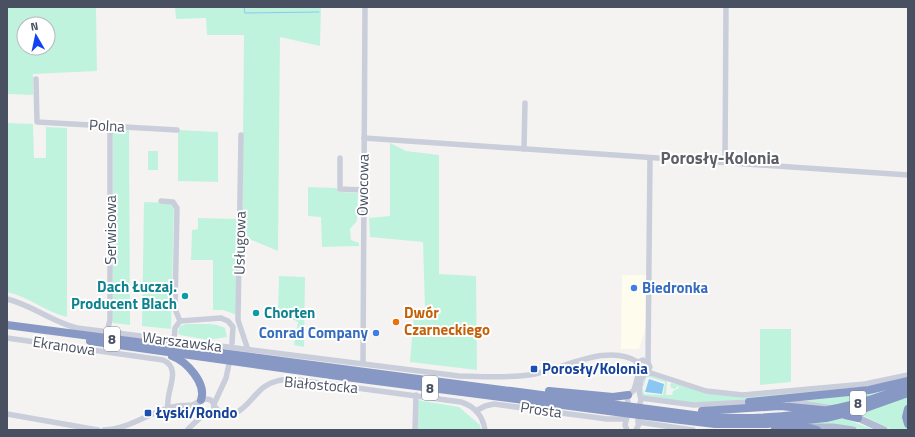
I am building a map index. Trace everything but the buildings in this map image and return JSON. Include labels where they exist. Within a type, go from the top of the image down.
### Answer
[{"type":"highway","name":"8","points":[[7,325],[497,390],[619,409]]},
{"type":"highway","name":"8","points":[[50,331],[96,342],[158,352],[619,409],[648,413],[681,421],[746,425],[808,420],[863,409],[908,393]]},
{"type":"highway","points":[[158,352],[178,358],[192,370],[202,393],[202,400]]},
{"type":"highway","points":[[749,402],[869,390],[908,381]]},
{"type":"highway","name":"8","points":[[648,413],[661,410],[727,418],[762,418],[807,414],[862,403],[908,386]]},
{"type":"highway","points":[[497,390],[552,391],[613,397],[630,394]]},
{"type":"highway","points":[[661,410],[718,411],[780,406],[810,408],[858,418]]},
{"type":"highway","points":[[908,409],[906,417],[908,424]]},
{"type":"highway","points":[[681,421],[727,429],[806,427],[817,430]]},
{"type":"main road","points":[[858,418],[884,430]]},
{"type":"main road","points":[[806,427],[826,426],[853,430]]},
{"type":"street","name":"Owocowa","points":[[363,363],[365,7]]},
{"type":"street","points":[[726,7],[726,162]]},
{"type":"street","name":"Polna","points":[[36,79],[37,122],[177,130]]},
{"type":"street","points":[[524,149],[525,103]]},
{"type":"street","name":"Serwisowa","points":[[107,332],[110,320],[110,126]]},
{"type":"street","name":"Usługowa","points":[[241,135],[238,320],[248,350]]},
{"type":"street","points":[[364,138],[908,175]]},
{"type":"street","points":[[340,158],[340,189],[363,190]]},
{"type":"street","points":[[650,158],[650,341],[641,380],[637,412],[637,427],[657,426],[693,430]]},
{"type":"street","points":[[161,201],[173,202],[177,208],[175,308],[180,321]]},
{"type":"street","name":"Warszawska","points":[[7,299],[66,326],[174,341],[363,363],[459,376],[501,377],[535,374],[596,356],[610,355],[633,359],[643,367],[668,378],[706,391],[743,395],[865,384],[908,375]]},
{"type":"street","points":[[180,321],[224,319],[233,327],[234,334],[232,343]]},
{"type":"street","points":[[174,341],[175,328],[180,321]]},
{"type":"street","name":"Ekranowa","points":[[7,338],[162,360],[170,365],[173,374],[167,396],[168,408]]},
{"type":"street","points":[[209,415],[223,386],[229,364]]},
{"type":"street","points":[[626,428],[630,394],[643,367]]},
{"type":"street","name":"Białostocka","points":[[202,400],[214,405],[224,413],[236,413],[246,407],[256,394],[270,383],[290,379],[461,402],[476,411]]},
{"type":"street","points":[[104,430],[127,426],[168,408],[196,404],[223,386]]},
{"type":"street","name":"Białostocka","points":[[209,415],[230,417],[239,416],[248,410],[256,394]]},
{"type":"street","points":[[630,394],[694,405],[794,401],[822,405],[840,410],[858,418]]},
{"type":"street","points":[[415,430],[416,395]]},
{"type":"street","points":[[188,429],[202,400]]},
{"type":"street","name":"Prosta","points":[[476,411],[485,406],[494,404],[607,419],[626,419]]},
{"type":"street","points":[[186,405],[197,410],[203,415],[209,415]]},
{"type":"street","points":[[476,411],[482,418],[485,430]]},
{"type":"street","points":[[7,414],[98,430]]},
{"type":"street","points":[[188,429],[200,417],[209,415]]},
{"type":"street","name":"Prosta","points":[[607,419],[626,428]]},
{"type":"shaded area","points":[[622,275],[648,275],[647,323],[639,349],[621,349]]},
{"type":"green space","points":[[7,7],[96,7],[97,71],[33,74],[33,95],[7,94]]},
{"type":"green space","points":[[175,7],[321,7],[320,46],[280,37],[278,251],[242,236],[244,35],[207,35],[206,18],[176,19]]},
{"type":"green space","points":[[7,123],[33,124],[34,158],[46,158],[46,127],[67,128],[67,317],[52,312],[23,297],[7,292]]},
{"type":"green space","points":[[113,129],[129,130],[130,325],[113,323]]},
{"type":"green space","points":[[178,130],[218,132],[218,182],[178,181]]},
{"type":"green space","points":[[390,143],[406,151],[439,155],[439,274],[476,276],[477,370],[410,362],[414,313],[425,309],[423,242],[370,237],[369,218],[390,216]]},
{"type":"green space","points":[[148,151],[158,151],[158,170],[148,170]]},
{"type":"green space","points":[[308,187],[336,188],[340,192],[358,193],[357,221],[350,229],[351,240],[359,243],[359,246],[322,247],[321,217],[308,216]]},
{"type":"green space","points":[[144,202],[173,203],[174,206],[171,329],[142,326]]},
{"type":"green space","points":[[198,218],[239,219],[237,315],[223,310],[213,310],[213,260],[191,260],[192,230],[198,229]]},
{"type":"green space","points":[[279,276],[305,277],[304,347],[294,345],[298,322],[278,312]]},
{"type":"green space","points":[[186,324],[217,325],[225,328],[227,337],[209,340],[180,335],[178,333],[180,326]]},
{"type":"green space","points":[[760,329],[791,329],[791,382],[760,385]]},
{"type":"green space","points":[[649,375],[667,381],[666,395],[672,395],[673,391],[679,388],[678,386],[675,389],[671,388],[670,384],[672,383],[708,393],[746,397],[908,379],[738,401],[683,402],[644,397],[640,394],[643,388],[644,394],[663,395],[665,382],[649,377],[646,378],[643,386],[645,377]]},
{"type":"green space","points":[[908,384],[838,406],[796,399]]},
{"type":"green space","points":[[908,396],[906,417],[908,430],[892,430],[858,413]]},
{"type":"green space","points":[[417,400],[459,407],[480,425],[481,430],[416,430]]},
{"type":"green space","points":[[840,417],[875,430],[852,428],[738,427]]},
{"type":"water","points":[[649,379],[664,384],[662,394],[645,392]]},
{"type":"waterway","points":[[244,7],[245,13],[319,12]]},
{"type":"place","name":"Biedronka","points":[[634,288]]},
{"type":"place","name":"Dach Łuczaj. Producent Blach","points":[[185,296]]},
{"type":"place","name":"Chorten","points":[[256,313]]},
{"type":"place","name":"Dwór Czarneckiego","points":[[396,322]]},
{"type":"place","name":"Conrad Company","points":[[376,333]]},
{"type":"place","name":"Porosły/Kolonia","points":[[534,369]]},
{"type":"place","name":"Łyski/Rondo","points":[[148,413]]},
{"type":"district","name":"Porosły-Kolonia","points":[[720,158]]}]
